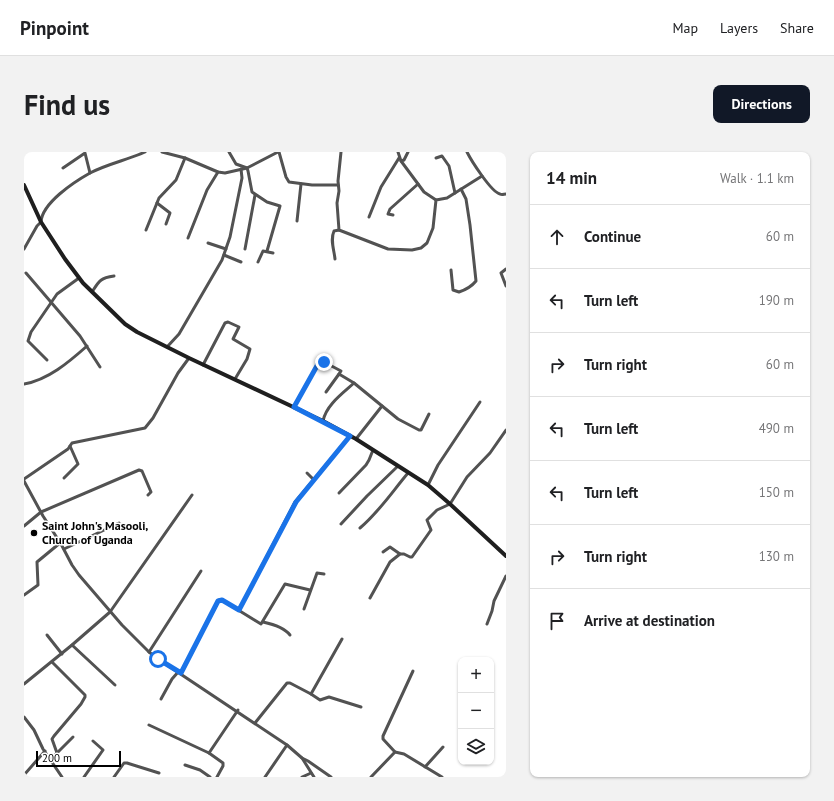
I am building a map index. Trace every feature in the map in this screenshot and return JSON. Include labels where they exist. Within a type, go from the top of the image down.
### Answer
[{"type":"street","points":[[24,249],[37,226],[41,222],[41,216],[51,202],[70,186],[90,173],[145,152]]},
{"type":"street","points":[[162,152],[185,158],[218,172],[225,173],[247,168],[279,152],[287,180],[289,182],[301,184],[338,185]]},
{"type":"street","points":[[229,152],[236,164],[247,168]]},
{"type":"street","points":[[339,230],[337,203],[341,152]]},
{"type":"street","points":[[398,152],[400,159],[424,192],[436,200],[444,200],[482,176]]},
{"type":"street","points":[[369,217],[381,187],[400,159],[404,160],[408,152]]},
{"type":"street","points":[[467,152],[482,176],[497,193],[501,195],[506,194]]},
{"type":"street","points":[[62,168],[81,154],[85,153],[90,173]]},
{"type":"street","points":[[436,158],[442,156],[446,161],[455,193]]},
{"type":"street","points":[[146,230],[160,196],[176,180],[185,158]]},
{"type":"street","points":[[247,168],[250,177],[251,191],[267,202],[280,206],[267,251]]},
{"type":"street","points":[[166,347],[179,334],[224,255],[230,237],[241,183],[241,170]]},
{"type":"street","points":[[188,238],[207,190],[218,172]]},
{"type":"street","points":[[297,221],[301,184]]},
{"type":"street","points":[[393,215],[388,214],[390,209],[418,184]]},
{"type":"street","points":[[24,185],[41,222],[79,278],[125,324],[166,347],[323,421],[356,439],[428,485],[506,556]]},
{"type":"street","points":[[451,270],[453,290],[459,292],[476,281],[466,199],[461,189]]},
{"type":"street","points":[[245,249],[255,194]]},
{"type":"street","points":[[335,258],[332,246],[333,234],[334,231],[339,230],[388,249],[412,250],[421,248],[427,242],[433,228],[436,200]]},
{"type":"street","points":[[157,203],[170,213],[166,224]]},
{"type":"street","points":[[208,243],[226,249]]},
{"type":"street","points":[[258,262],[262,252],[267,251],[273,253]]},
{"type":"street","points":[[224,255],[241,262]]},
{"type":"street","points":[[506,269],[501,273],[506,286]]},
{"type":"street","points":[[26,274],[87,346],[100,367]]},
{"type":"street","points":[[92,292],[100,280],[114,276]]},
{"type":"street","points":[[47,360],[28,341],[31,332],[51,302],[61,291],[79,278]]},
{"type":"street","points":[[203,365],[225,323],[228,322],[239,327],[233,339],[250,349],[247,359],[235,379]]},
{"type":"street","points":[[24,384],[55,372],[87,346]]},
{"type":"street","points":[[189,358],[178,373],[154,418],[145,428],[72,443],[68,449],[24,480],[25,485],[79,575],[110,612],[149,652],[209,693],[238,710],[287,745],[302,758],[314,777]]},
{"type":"street","points":[[294,407],[312,373],[320,362],[324,362],[341,371],[326,392]]},
{"type":"street","points":[[339,374],[354,383],[402,422],[419,430],[421,430],[429,414]]},
{"type":"street","points":[[323,421],[324,415],[331,405],[354,383]]},
{"type":"street","points":[[428,485],[438,465],[480,402]]},
{"type":"street","points":[[356,439],[382,406]]},
{"type":"street","points":[[383,552],[390,547],[400,554],[412,557],[431,530],[427,520],[437,510],[450,504],[467,477],[490,453],[506,430]]},
{"type":"street","points":[[239,610],[296,502],[350,436]]},
{"type":"street","points":[[64,478],[78,464],[70,446]]},
{"type":"street","points":[[339,493],[370,460],[373,450]]},
{"type":"street","points":[[342,524],[367,496],[398,466]]},
{"type":"street","points":[[24,526],[41,512],[139,470],[142,471],[151,492],[148,495]]},
{"type":"street","points":[[307,473],[314,480]]},
{"type":"street","points":[[360,528],[375,515],[408,473]]},
{"type":"street","points":[[24,684],[62,654],[110,612],[192,495]]},
{"type":"street","points":[[64,549],[119,523]]},
{"type":"street","points":[[24,595],[38,585],[37,562],[60,543]]},
{"type":"street","points":[[370,598],[390,562],[400,554]]},
{"type":"street","points":[[149,652],[201,571]]},
{"type":"street","points":[[304,609],[317,573],[324,574]]},
{"type":"street","points":[[487,624],[494,601],[506,576]]},
{"type":"street","points":[[263,622],[285,584],[310,590]]},
{"type":"street","points":[[160,698],[172,679],[180,672],[218,601],[222,600],[259,624],[263,622],[269,623],[284,629],[290,635]]},
{"type":"street","points":[[47,635],[62,654]]},
{"type":"street","points":[[311,694],[342,640]]},
{"type":"street","points":[[72,645],[115,685]]},
{"type":"street","points":[[52,662],[85,697],[52,739],[57,753]]},
{"type":"street","points":[[413,671],[383,736],[385,741],[395,752],[404,754],[442,777]]},
{"type":"street","points":[[255,723],[287,683],[290,683],[320,700],[329,697],[361,707]]},
{"type":"street","points":[[209,753],[238,710]]},
{"type":"street","points":[[25,719],[34,730],[50,760],[62,777]]},
{"type":"street","points":[[149,725],[209,753],[223,763],[217,777]]},
{"type":"street","points":[[50,760],[73,737]]},
{"type":"street","points":[[84,777],[103,750],[93,741]]},
{"type":"street","points":[[265,777],[287,745]]},
{"type":"street","points":[[425,767],[443,747]]},
{"type":"street","points":[[24,775],[45,751]]},
{"type":"street","points":[[371,777],[395,752]]},
{"type":"street","points":[[302,758],[308,760],[332,777]]},
{"type":"street","points":[[114,777],[124,763],[159,773]]},
{"type":"street","points":[[185,765],[200,770],[210,777]]},
{"type":"street","points":[[302,777],[311,773]]},
{"type":"place","name":"Saint John's Masooli, Church of Uganda","points":[[34,533]]},
{"type":"route","points":[[158,659],[181,673],[218,601],[222,600],[239,610],[296,502],[350,436],[294,407],[312,373],[320,362],[324,362]]}]
